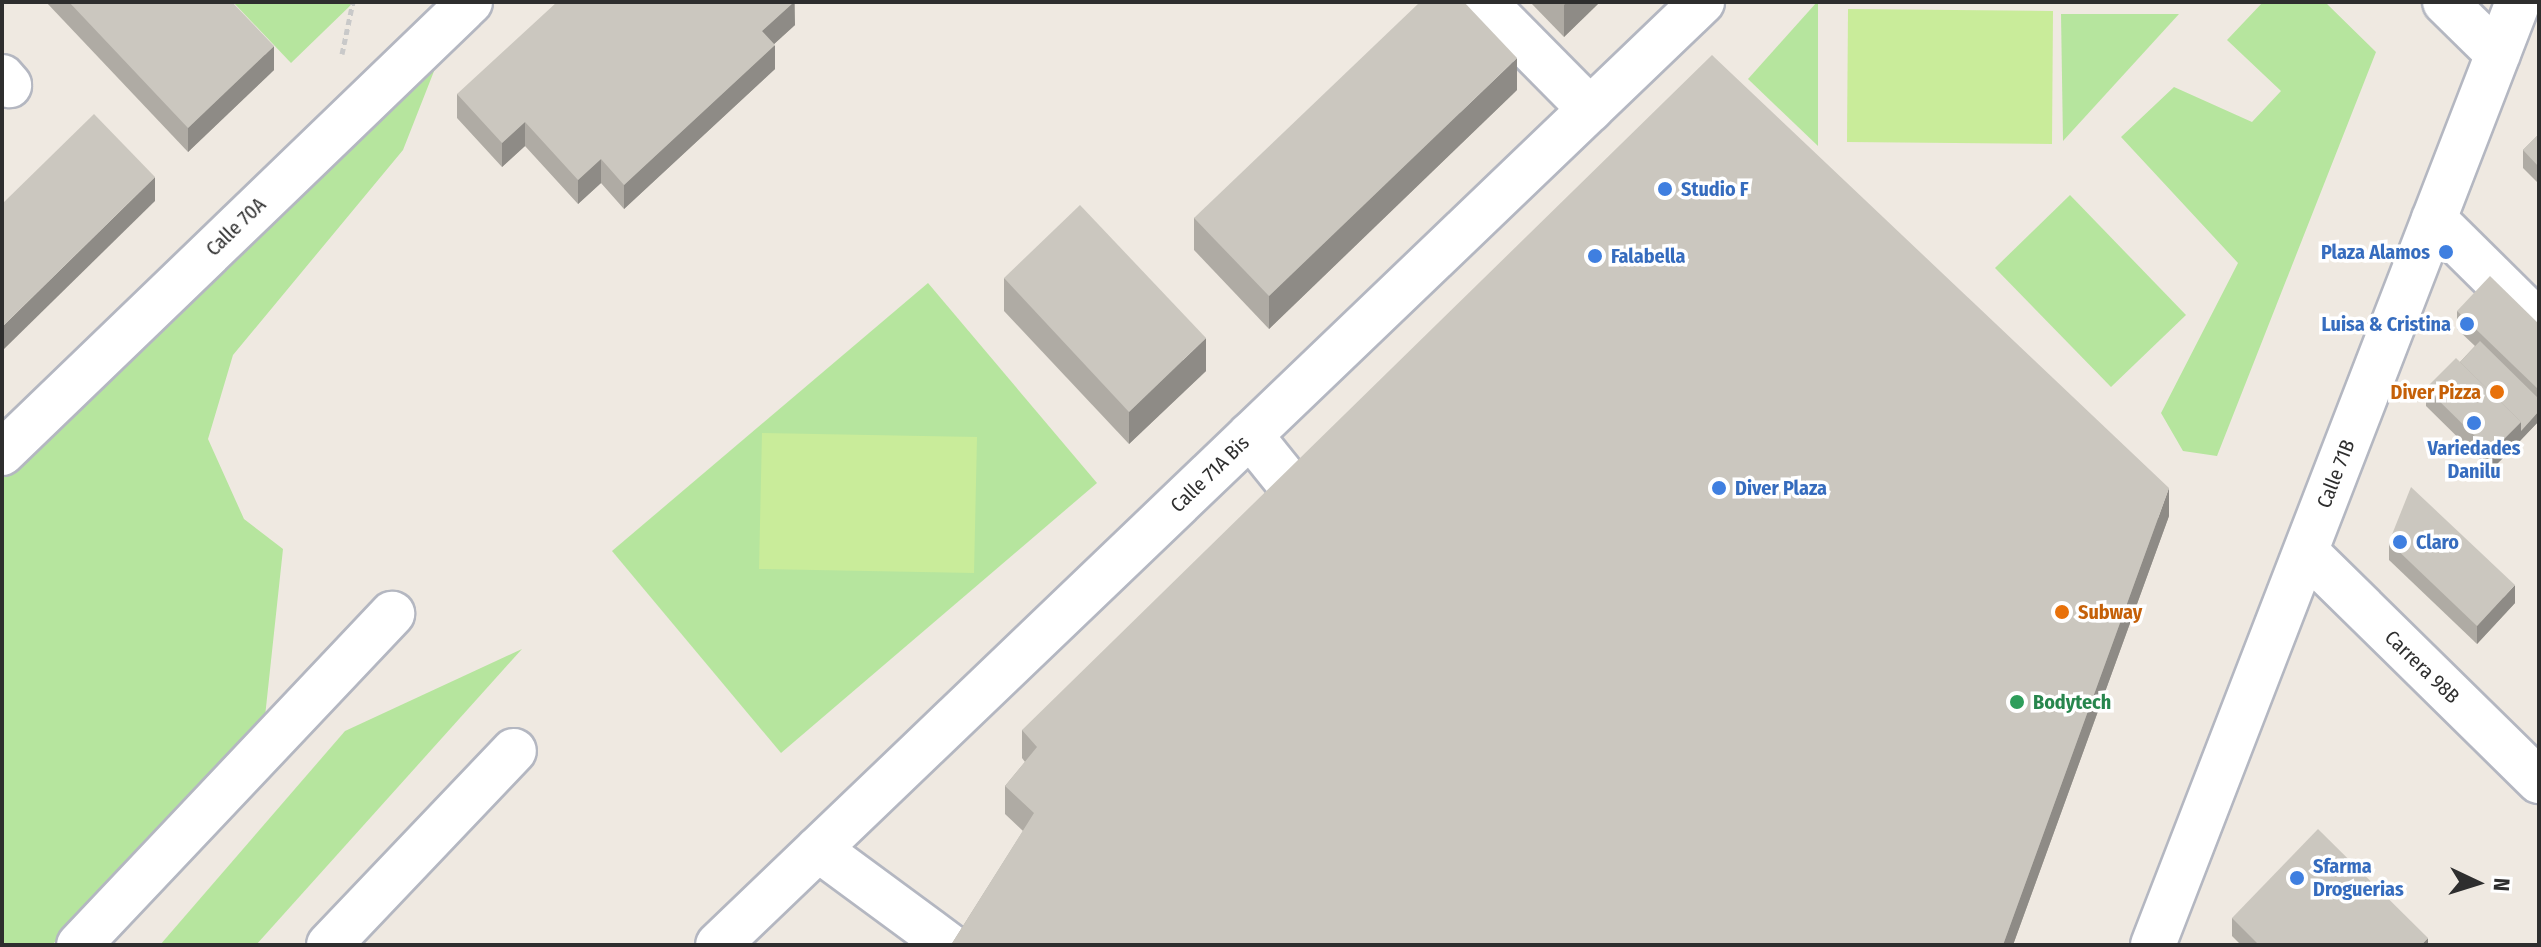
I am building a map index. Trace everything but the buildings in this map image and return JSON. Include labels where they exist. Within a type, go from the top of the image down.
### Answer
[{"type":"street","name":"Calle 70A","points":[[2,453],[470,2]]},
{"type":"street","points":[[1484,2],[1590,109]]},
{"type":"street","name":"Calle 71A Bis","points":[[718,945],[1702,2]]},
{"type":"street","points":[[2445,2],[2498,54]]},
{"type":"street","name":"Calle 71B","points":[[2165,939],[2306,552],[2518,2]]},
{"type":"street","points":[[2434,219],[2539,323]]},
{"type":"street","points":[[1250,435],[1287,481]]},
{"type":"street","name":"Carrera 98B","points":[[2306,552],[2539,781]]},
{"type":"street","points":[[79,945],[392,614]]},
{"type":"street","points":[[329,945],[514,751]]},
{"type":"street","points":[[818,849],[948,945]]},
{"type":"green space","points":[[233,2],[354,2],[291,63]]},
{"type":"green space","points":[[1818,2],[1818,146],[1748,79]]},
{"type":"green space","points":[[2263,2],[2325,2],[2376,52],[2217,456],[2183,451],[2161,413],[2238,263],[2121,137],[2174,87],[2252,122],[2281,91],[2227,40]]},
{"type":"green space","points":[[1848,9],[2053,11],[2052,144],[1847,142]]},
{"type":"green space","points":[[2061,14],[2179,14],[2063,141]]},
{"type":"green space","points":[[438,61],[403,150],[233,355],[208,439],[244,519],[283,549],[264,726],[52,945],[2,945],[2,470]]},
{"type":"green space","points":[[2070,195],[2186,315],[2111,387],[1995,268]]},
{"type":"green space","points":[[928,283],[1097,483],[781,753],[612,551]]},
{"type":"green space","points":[[762,433],[977,437],[974,573],[759,569]]},
{"type":"green space","points":[[522,649],[256,945],[160,945],[345,731]]},
{"type":"place","name":"Studio F","points":[[1665,189]]},
{"type":"place","name":"Plaza Alamos","points":[[2446,252]]},
{"type":"place","name":"Falabella","points":[[1595,256]]},
{"type":"place","name":"Luisa & Cristina","points":[[2467,324]]},
{"type":"place","name":"Diver Pizza","points":[[2497,392]]},
{"type":"place","name":"Variedades Danilu","points":[[2474,423]]},
{"type":"place","name":"Diver Plaza","points":[[1719,488]]},
{"type":"place","name":"Claro","points":[[2400,542]]},
{"type":"place","name":"Subway","points":[[2062,612]]},
{"type":"place","name":"Bodytech","points":[[2017,702]]},
{"type":"place","name":"Sfarma Droguerias","points":[[2297,878]]}]
